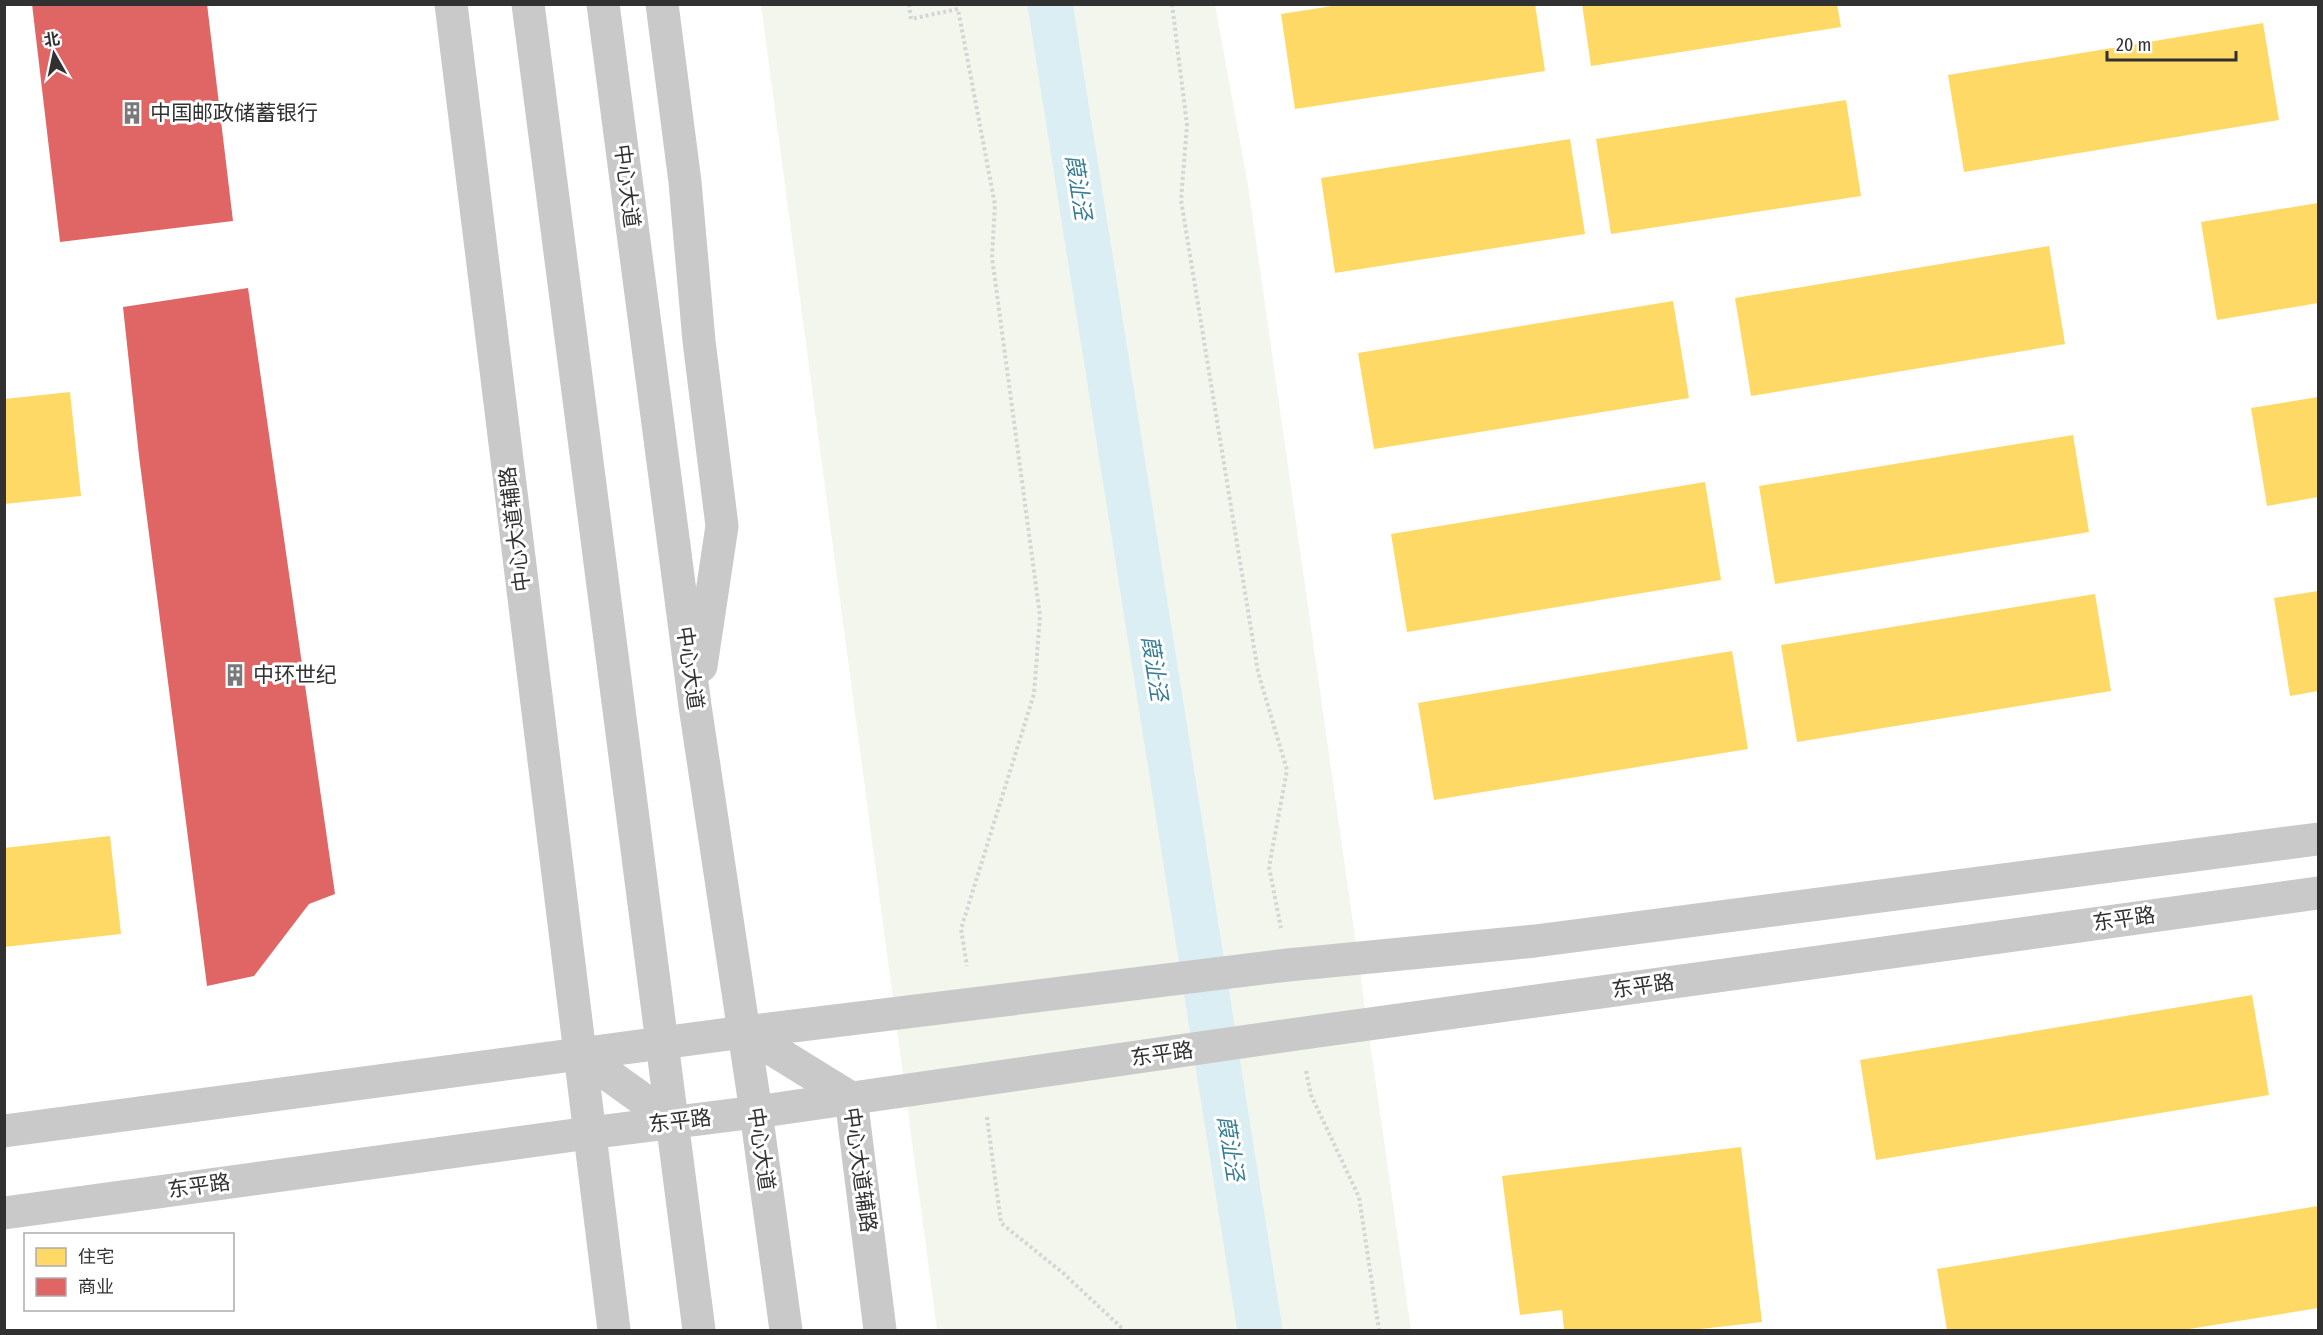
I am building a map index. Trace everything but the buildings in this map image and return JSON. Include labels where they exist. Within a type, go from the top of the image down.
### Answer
[{"type":"main road","name":"中心大道辅路","points":[[451,4],[578,1053],[614,1330]]},
{"type":"main road","points":[[528,4],[699,1330]]},
{"type":"main road","name":"中心大道","points":[[603,4],[695,706],[786,1330]]},
{"type":"main road","points":[[662,4],[685,182],[699,341],[722,526],[695,706]]},
{"type":"main road","points":[[4,1131],[578,1053],[973,1003],[1288,965],[1535,941],[2319,839]]},
{"type":"main road","name":"东平路","points":[[4,1213],[673,1121],[756,1112],[1297,1034],[2319,892]]},
{"type":"main road","name":"中心大道辅路","points":[[744,1032],[851,1098],[880,1330]]},
{"type":"main road","points":[[578,1053],[673,1121]]},
{"type":"path","points":[[909,4],[911,19],[958,9],[995,205],[992,257],[1040,616],[1034,694],[961,929],[973,1003]]},
{"type":"path","points":[[1172,4],[1187,125],[1181,200],[1258,672],[1287,770],[1269,867],[1288,965]]},
{"type":"path","points":[[1297,1034],[1311,1095],[1359,1197],[1379,1330]]},
{"type":"path","points":[[981,1079],[1001,1223],[1063,1273],[1124,1330]]},
{"type":"shaded area","points":[[761,5],[1215,5],[1248,185],[1411,1330],[937,1330]]},
{"type":"waterway","name":"葭沚泾","points":[[1050,4],[1260,1330]]},
{"type":"place","name":"中国邮政储蓄银行","points":[[132,113]]},
{"type":"place","name":"中环世纪","points":[[235,675]]}]
